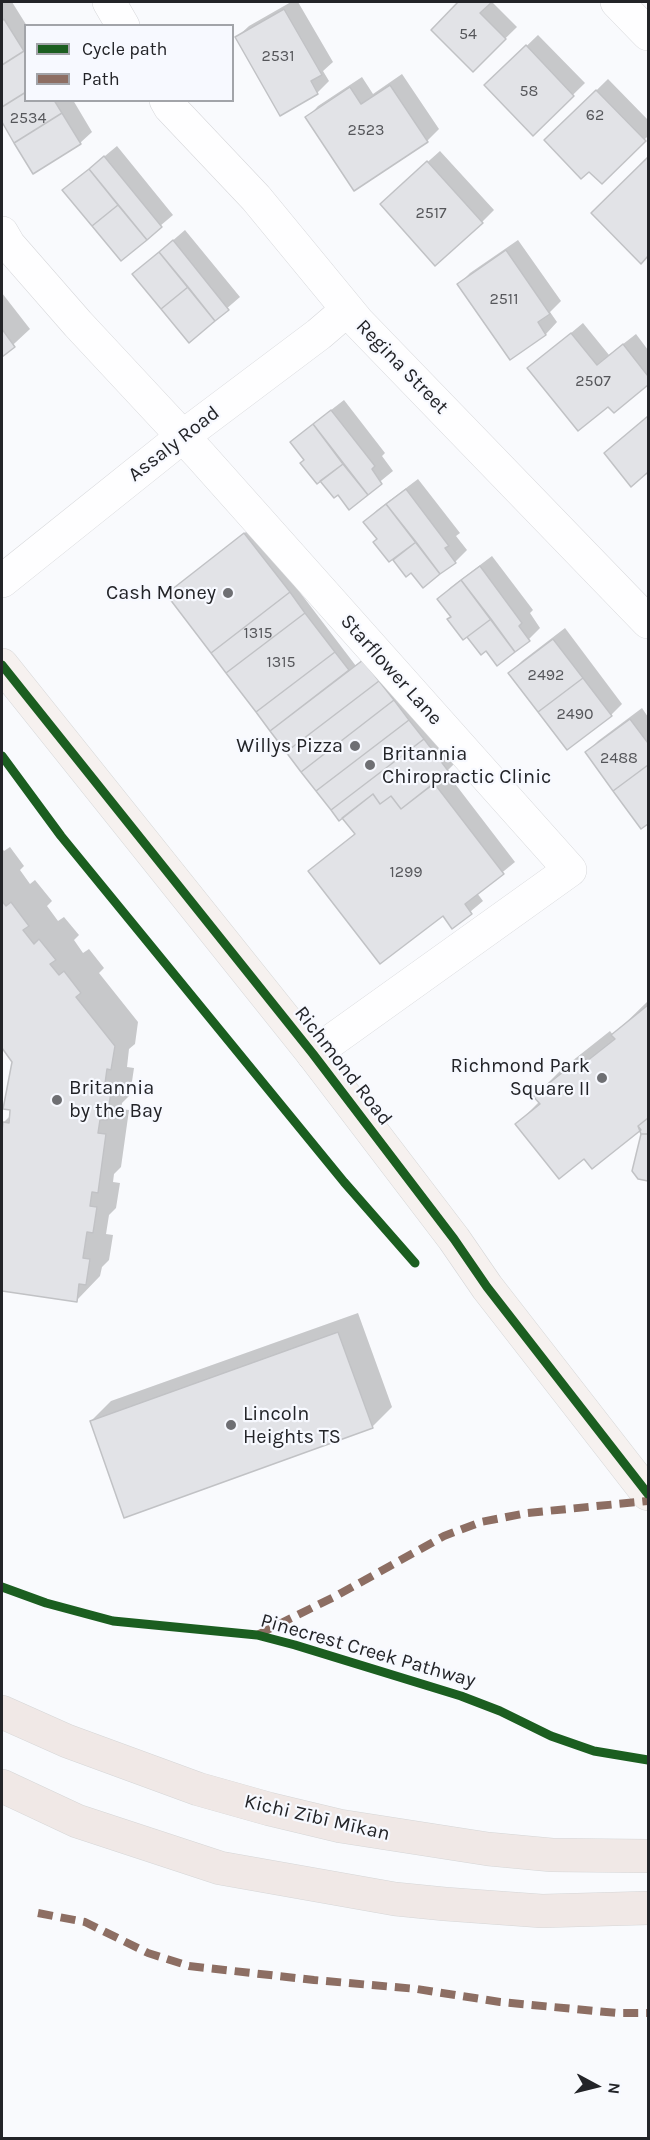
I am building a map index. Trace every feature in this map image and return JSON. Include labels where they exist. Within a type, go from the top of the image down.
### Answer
[{"type":"highway","name":"Kichi Zībī Mīkan","points":[[2,1712],[67,1742],[198,1789],[340,1826],[488,1849],[573,1856],[648,1856]]},
{"type":"highway","points":[[2,1786],[77,1821],[220,1868],[394,1899],[445,1904],[542,1911],[648,1908]]},
{"type":"main road","name":"Richmond Road","points":[[2,665],[313,1054],[454,1239],[487,1287],[648,1494]]},
{"type":"street","points":[[109,2],[122,24]]},
{"type":"street","points":[[617,2],[648,34]]},
{"type":"street","name":"Regina Street","points":[[167,102],[256,198],[347,310],[648,622]]},
{"type":"street","name":"Starflower Lane","points":[[2,234],[78,324],[570,870],[313,1054]]},
{"type":"street","name":"Assaly Road","points":[[2,581],[182,437],[319,334],[347,310]]},
{"type":"building","points":[[458,2],[492,2],[480,13],[506,39],[473,72],[431,30]]},
{"type":"building","points":[[284,9],[322,75],[311,81],[318,94],[280,116],[235,37]]},
{"type":"building","points":[[4,19],[24,51],[2,65],[2,21]]},
{"type":"building","points":[[526,45],[574,96],[533,136],[484,85]]},
{"type":"building","points":[[24,51],[24,93],[2,107],[2,65]]},
{"type":"building","points":[[390,85],[428,142],[354,191],[305,117],[350,87],[361,104]]},
{"type":"building","points":[[596,90],[646,141],[602,184],[589,172],[581,179],[544,140]]},
{"type":"building","points":[[24,93],[24,102],[55,102],[62,113],[14,143],[2,122],[2,107]]},
{"type":"building","points":[[62,113],[81,144],[33,174],[14,143]]},
{"type":"building","points":[[104,156],[162,227],[147,240],[89,169]]},
{"type":"building","points":[[648,157],[648,256],[641,264],[591,213]]},
{"type":"building","points":[[427,161],[483,223],[435,266],[380,204]]},
{"type":"building","points":[[89,169],[118,205],[92,226],[62,190]]},
{"type":"building","points":[[118,205],[147,240],[121,261],[92,226]]},
{"type":"building","points":[[173,240],[229,310],[215,321],[159,252]]},
{"type":"building","points":[[506,250],[550,314],[538,322],[546,335],[510,360],[457,284]]},
{"type":"building","points":[[159,252],[188,287],[161,309],[132,274]]},
{"type":"building","points":[[188,287],[215,321],[189,343],[161,309]]},
{"type":"building","points":[[2,329],[15,347],[2,357]]},
{"type":"building","points":[[571,333],[597,365],[623,344],[648,376],[648,385],[614,413],[608,407],[578,431],[527,368]]},
{"type":"building","points":[[331,410],[375,466],[372,469],[382,484],[368,495],[313,424]]},
{"type":"building","points":[[648,416],[648,475],[647,473],[631,487],[604,453]]},
{"type":"building","points":[[313,424],[343,464],[317,484],[300,463],[304,460],[290,442]]},
{"type":"building","points":[[343,464],[368,495],[349,510],[338,495],[334,498],[320,481]]},
{"type":"building","points":[[406,489],[449,546],[445,548],[456,563],[440,574],[386,504]]},
{"type":"building","points":[[386,504],[416,542],[389,562],[373,542],[377,539],[363,522]]},
{"type":"building","name":"Cash Money","points":[[244,533],[290,592],[211,653],[166,594]]},
{"type":"building","points":[[416,542],[440,574],[423,588],[411,573],[406,577],[393,560]]},
{"type":"building","points":[[480,566],[522,623],[519,626],[530,641],[515,652],[461,580]]},
{"type":"building","points":[[461,580],[491,619],[463,640],[447,619],[451,617],[437,599]]},
{"type":"building","points":[[290,592],[305,613],[226,673],[211,653]]},
{"type":"building","points":[[305,613],[335,652],[256,712],[226,673]]},
{"type":"building","points":[[491,619],[515,652],[497,666],[486,651],[481,655],[467,637]]},
{"type":"building","points":[[553,639],[583,678],[538,712],[508,673]]},
{"type":"building","points":[[335,652],[349,670],[270,731],[256,712]]},
{"type":"building","points":[[363,660],[379,681],[286,752],[270,731]]},
{"type":"building","points":[[583,678],[612,716],[567,750],[538,712]]},
{"type":"building","points":[[379,681],[394,700],[301,772],[286,752]]},
{"type":"building","name":"Willys Pizza","points":[[394,700],[409,720],[316,791],[301,772]]},
{"type":"building","points":[[630,719],[648,743],[648,765],[613,791],[585,752]]},
{"type":"building","name":"Britannia Chiropractic Clinic","points":[[409,720],[424,739],[331,810],[316,791]]},
{"type":"building","points":[[424,739],[449,772],[401,809],[391,796],[380,804],[373,794],[339,821],[331,810]]},
{"type":"building","points":[[648,765],[648,824],[641,829],[613,791]]},
{"type":"building","points":[[434,783],[504,874],[465,904],[472,914],[452,929],[443,916],[380,964],[308,871],[355,834],[342,818],[373,794],[380,804],[391,796],[401,809]]},
{"type":"building","name":"Britannia by the Bay","points":[[2,901],[6,906],[11,902],[29,926],[23,930],[34,944],[39,939],[56,960],[50,964],[59,975],[64,971],[81,993],[76,997],[115,1046],[111,1070],[107,1069],[104,1091],[111,1092],[107,1120],[100,1120],[98,1133],[106,1134],[98,1193],[92,1192],[90,1206],[97,1207],[93,1233],[87,1232],[83,1258],[90,1259],[86,1285],[79,1284],[77,1302],[2,1291],[2,1131],[3,1122],[9,1123],[10,1110],[3,1109],[12,1062],[2,1048]]},
{"type":"building","name":"Richmond Park Square II","points":[[648,1005],[648,1118],[638,1126],[641,1130],[592,1169],[584,1159],[559,1179],[515,1124],[540,1104],[533,1096],[583,1056],[587,1061],[615,1039],[611,1035]]},
{"type":"building","points":[[648,1118],[648,1134],[641,1134],[638,1126]]},
{"type":"building","points":[[641,1134],[648,1134],[648,1181],[638,1179],[632,1171]]},
{"type":"building","name":"Lincoln Heights TS","points":[[338,1332],[373,1428],[124,1518],[90,1421]]},
{"type":"marked path","points":[[257,1635],[336,1596],[444,1536],[481,1522],[527,1513],[648,1501]]},
{"type":"marked path","points":[[38,1913],[85,1922],[148,1953],[189,1966],[417,1989],[500,2002],[617,2013],[648,2013]]},
{"type":"cycle path","points":[[2,665],[313,1054],[454,1239],[487,1287],[648,1494]]},
{"type":"cycle path","points":[[2,756],[61,836],[344,1182],[415,1263]]},
{"type":"cycle path","name":"Pinecrest Creek Pathway","points":[[2,1587],[46,1603],[113,1621],[257,1635],[295,1645],[461,1696],[500,1711],[551,1736],[594,1751],[648,1760]]},
{"type":"place","name":"Cash Money","points":[[228,593]]},
{"type":"place","name":"Willys Pizza","points":[[355,746]]},
{"type":"place","name":"Britannia Chiropractic Clinic","points":[[370,765]]},
{"type":"place","name":"Richmond Park Square II","points":[[602,1078]]},
{"type":"place","name":"Britannia by the Bay","points":[[57,1100]]},
{"type":"place","name":"Lincoln Heights TS","points":[[231,1425]]}]
